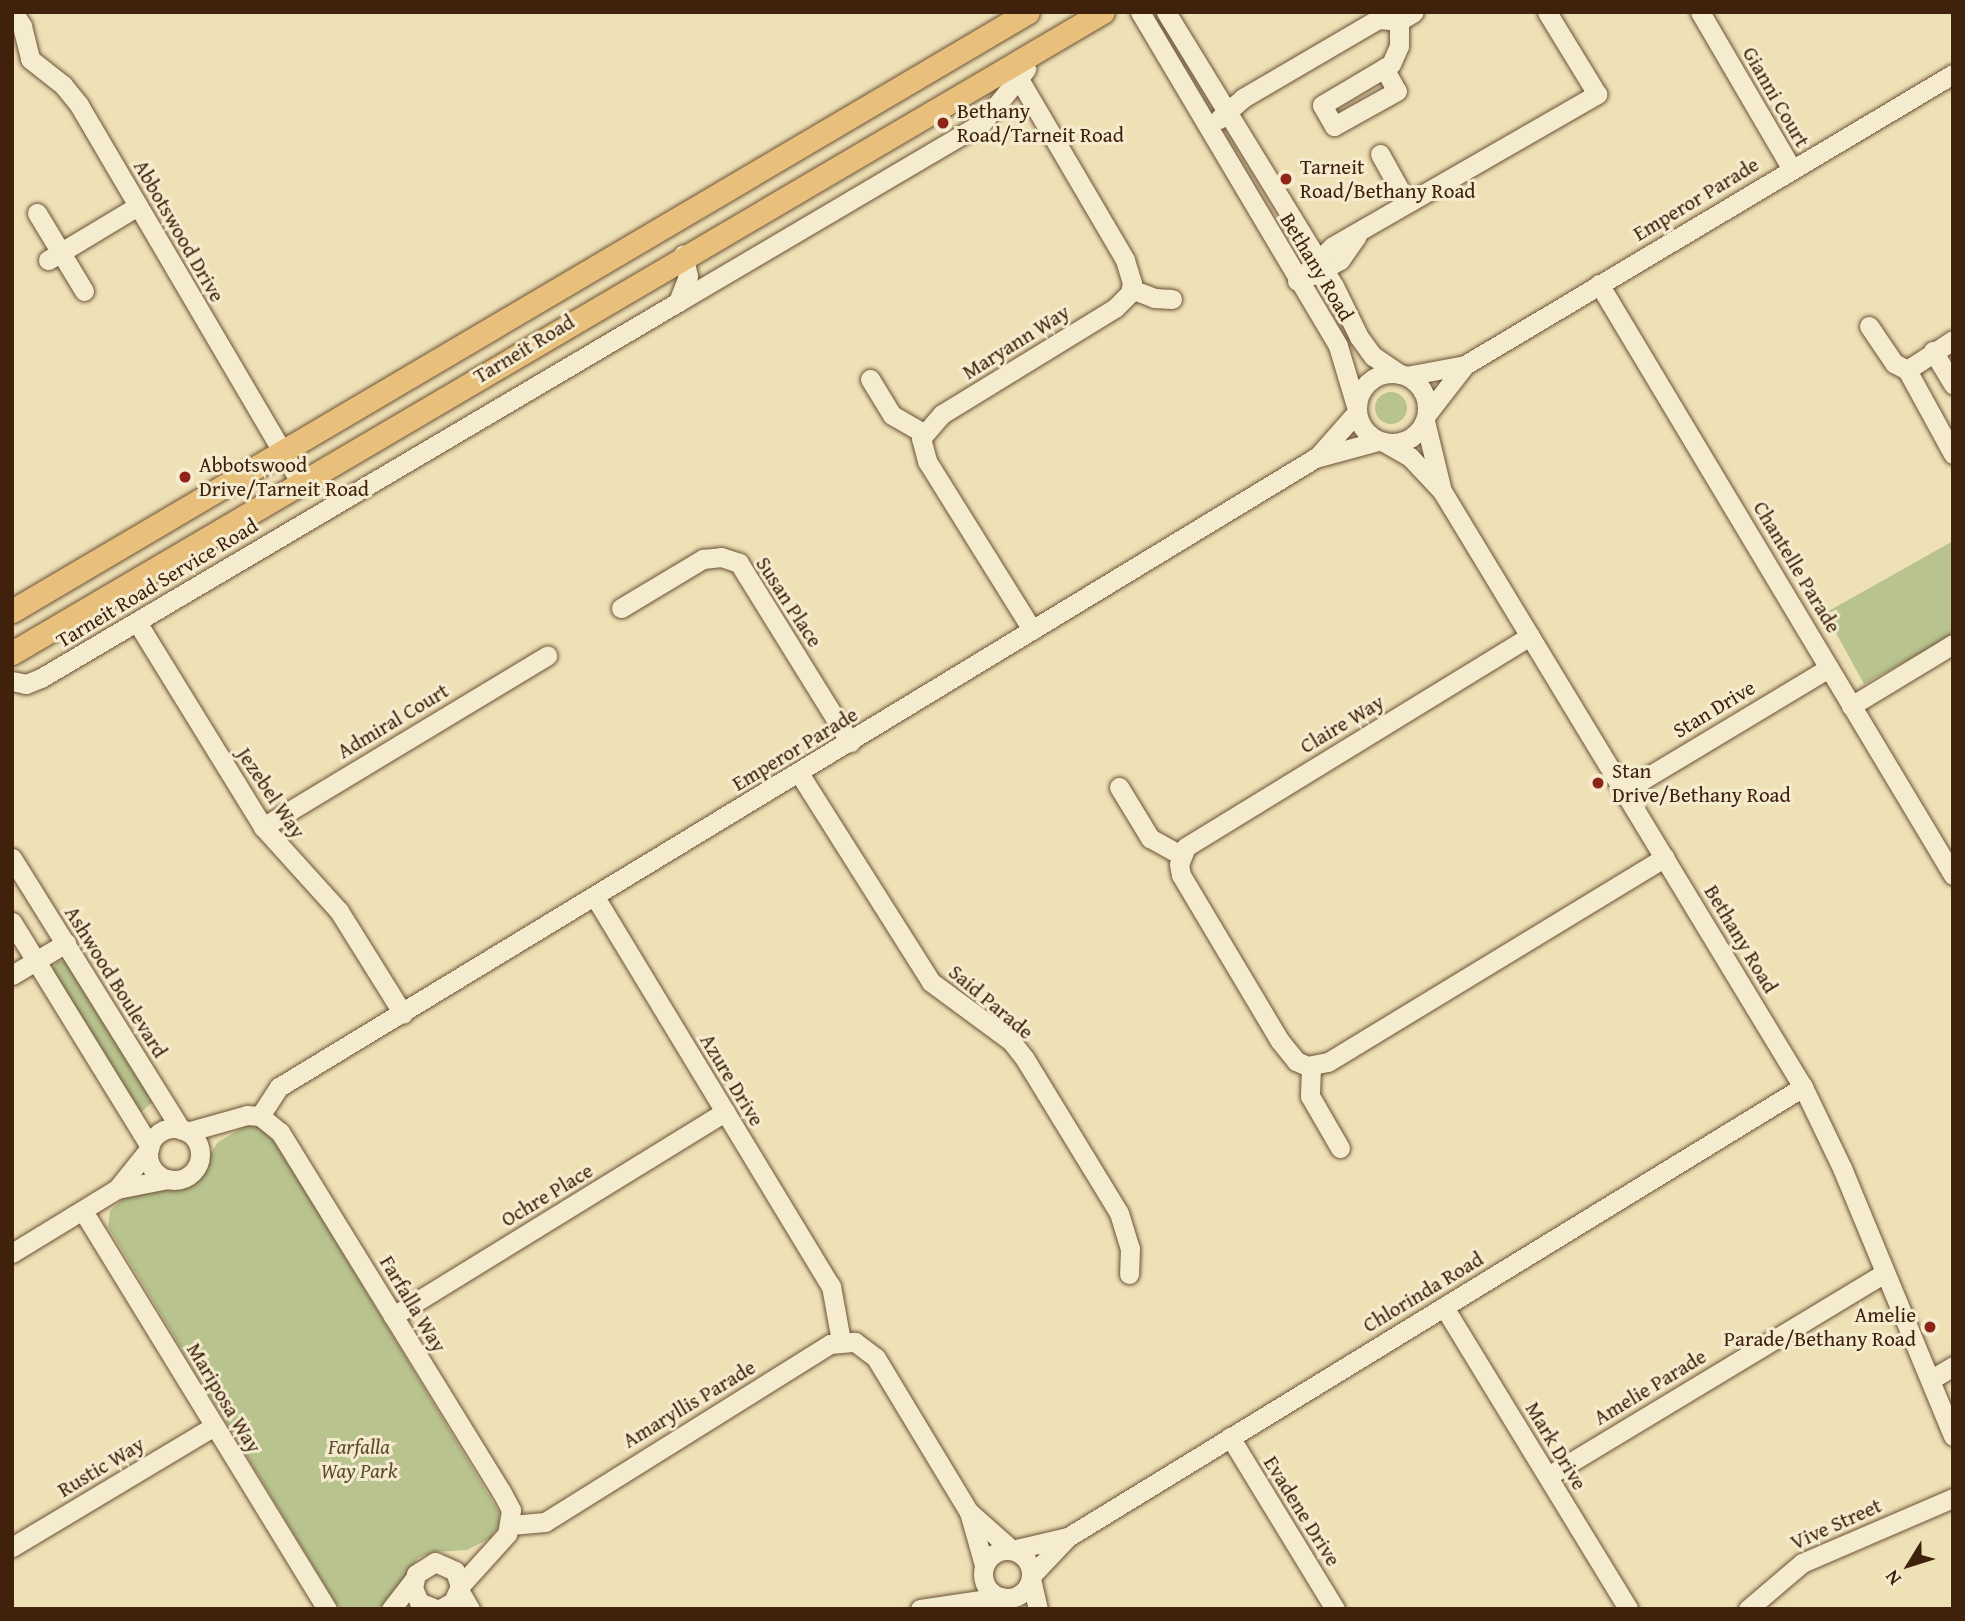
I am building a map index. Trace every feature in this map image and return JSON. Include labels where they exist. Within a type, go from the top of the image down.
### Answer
[{"type":"main road","name":"Tarneit Road","points":[[12,611],[1028,12]]},
{"type":"main road","name":"Tarneit Road","points":[[12,653],[683,255],[1103,12]]},
{"type":"main road","points":[[449,352],[519,327],[653,248],[670,246],[683,255]]},
{"type":"street","points":[[12,70],[30,59],[22,26],[13,12]]},
{"type":"street","name":"Bethany Road","points":[[1140,12],[1341,353],[1357,410]]},
{"type":"street","name":"Bethany Road","points":[[1167,12],[1321,265],[1366,347],[1403,375]]},
{"type":"street","points":[[1297,281],[1321,265],[1360,232],[1597,94],[1547,12]]},
{"type":"street","name":"Gianni Court","points":[[1700,12],[1791,168]]},
{"type":"street","points":[[1211,131],[1225,110],[1378,19],[1398,17],[1399,46],[1384,68]]},
{"type":"street","name":"Tarneit Road","points":[[678,302],[939,151],[982,123],[1019,79],[1037,50]]},
{"type":"street","name":"Abbotswood Drive","points":[[30,59],[63,85],[79,104],[300,482]]},
{"type":"street","name":"Emperor Parade","points":[[1426,417],[1465,365],[1791,168],[1953,74]]},
{"type":"street","points":[[1019,79],[1125,260],[1131,289],[1154,298],[1172,299]]},
{"type":"street","points":[[1006,96],[1044,121]]},
{"type":"street","points":[[1380,154],[1407,203]]},
{"type":"street","points":[[55,256],[138,206]]},
{"type":"street","points":[[37,213],[55,256],[84,291]]},
{"type":"street","points":[[678,302],[688,276],[683,255]]},
{"type":"street","name":"Chantelle Parade","points":[[1599,284],[1953,875]]},
{"type":"street","name":"Maryann Way","points":[[923,433],[942,414],[1115,308],[1131,289]]},
{"type":"street","name":"Tarneit Road Service Road","points":[[12,681],[26,684],[41,678],[678,302]]},
{"type":"street","points":[[1869,326],[1894,363],[1907,370],[1953,454]]},
{"type":"street","points":[[1907,370],[1953,340]]},
{"type":"street","points":[[1933,351],[1953,384]]},
{"type":"street","name":"Emperor Parade","points":[[1403,375],[1465,365]]},
{"type":"street","points":[[1403,375],[1420,387],[1426,417],[1404,441],[1381,442],[1364,429],[1357,410],[1371,380],[1403,375]]},
{"type":"street","points":[[870,379],[892,415],[923,433],[928,461],[1031,630]]},
{"type":"street","name":"Emperor Parade","points":[[1315,458],[1357,410]]},
{"type":"street","name":"Bethany Road","points":[[1426,417],[1442,491]]},
{"type":"street","name":"Bethany Road","points":[[1381,442],[1410,457],[1442,491],[1803,1087],[1953,1436]]},
{"type":"street","name":"Emperor Parade","points":[[267,1120],[298,1079],[1031,630],[1315,458],[1381,442]]},
{"type":"street","name":"Susan Place","points":[[621,608],[703,559],[722,557],[739,563],[850,742]]},
{"type":"street","name":"Jezebel Way","points":[[137,622],[263,827],[339,911],[403,1014]]},
{"type":"street","name":"Claire Way","points":[[1181,855],[1194,841],[1530,636]]},
{"type":"street","points":[[1851,706],[1953,644]]},
{"type":"street","name":"Admiral Court","points":[[263,827],[547,656]]},
{"type":"street","name":"Stan Drive","points":[[1624,791],[1829,667]]},
{"type":"street","name":"Said Parade","points":[[799,773],[930,982],[1011,1041],[1025,1059],[1119,1213],[1130,1248],[1129,1274]]},
{"type":"street","points":[[1119,787],[1150,838],[1181,855],[1181,875],[1280,1041],[1296,1061],[1311,1066],[1338,1056],[1665,858]]},
{"type":"street","name":"Ashwood Boulevard","points":[[12,858],[184,1131]]},
{"type":"street","name":"Azure Drive","points":[[595,897],[831,1286],[848,1341]]},
{"type":"street","points":[[12,922],[149,1148],[150,1165],[168,1179]]},
{"type":"street","points":[[12,975],[66,943]]},
{"type":"street","points":[[1311,1066],[1310,1097],[1340,1148]]},
{"type":"street","name":"Chlorinda Road","points":[[1031,1578],[1068,1537],[1803,1087]]},
{"type":"street","name":"Ochre Place","points":[[393,1316],[725,1112]]},
{"type":"street","points":[[117,1189],[168,1179],[183,1179],[233,1119]]},
{"type":"street","points":[[12,1253],[117,1189],[159,1133],[184,1131],[233,1119],[267,1120]]},
{"type":"street","name":"Farfalla Way","points":[[267,1120],[393,1316],[510,1518]]},
{"type":"street","points":[[184,1131],[197,1142],[198,1164]]},
{"type":"street","name":"Mariposa Way","points":[[83,1211],[327,1609]]},
{"type":"street","name":"Amelie Parade","points":[[1548,1476],[1884,1273]]},
{"type":"street","name":"Mark Drive","points":[[1444,1307],[1628,1609]]},
{"type":"street","points":[[848,1341],[876,1358],[969,1512],[986,1587],[1008,1601]]},
{"type":"street","name":"Amaryllis Parade","points":[[510,1518],[561,1508],[848,1341]]},
{"type":"street","points":[[1930,1380],[1953,1366]]},
{"type":"street","name":"Rustic Way","points":[[12,1547],[214,1426]]},
{"type":"street","name":"Evadene Drive","points":[[1230,1437],[1335,1609]]},
{"type":"street","name":"Vive Street","points":[[1748,1609],[1802,1563],[1953,1498]]},
{"type":"street","points":[[969,1512],[1011,1550],[1028,1561],[1038,1609]]},
{"type":"street","points":[[413,1581],[415,1596],[430,1608],[453,1602],[460,1588],[488,1553],[503,1541],[510,1518]]},
{"type":"street","name":"Chlorinda Road","points":[[1011,1550],[1068,1537]]},
{"type":"street","points":[[942,1603],[994,1553],[1011,1550]]},
{"type":"street","points":[[391,1609],[428,1564],[488,1553]]},
{"type":"street","points":[[443,1563],[455,1572],[470,1609]]},
{"type":"street","points":[[920,1609],[942,1603],[1008,1601],[1019,1595],[1031,1578]]},
{"type":"green space","points":[[1391,392],[1402,397],[1407,408],[1402,419],[1391,424],[1380,419],[1375,408],[1380,397]]},
{"type":"green space","points":[[1953,541],[1953,635],[1864,684],[1825,613]]},
{"type":"green space","points":[[65,961],[153,1102],[141,1112],[52,970],[57,962]]},
{"type":"green space","name":"Farfalla Way Park","points":[[247,1125],[261,1127],[278,1146],[499,1512],[499,1525],[491,1538],[467,1550],[434,1552],[418,1558],[387,1602],[376,1609],[341,1609],[334,1600],[108,1227],[110,1211],[124,1198],[151,1187],[192,1182],[218,1142]]},
{"type":"place","name":"Bethany Road/Tarneit Road","points":[[943,123]]},
{"type":"place","name":"Tarneit Road/Bethany Road","points":[[1286,179]]},
{"type":"place","name":"Abbotswood Drive/Tarneit Road","points":[[185,477]]},
{"type":"place","name":"Stan Drive/Bethany Road","points":[[1598,783]]},
{"type":"place","name":"Amelie Parade/Bethany Road","points":[[1930,1327]]}]
